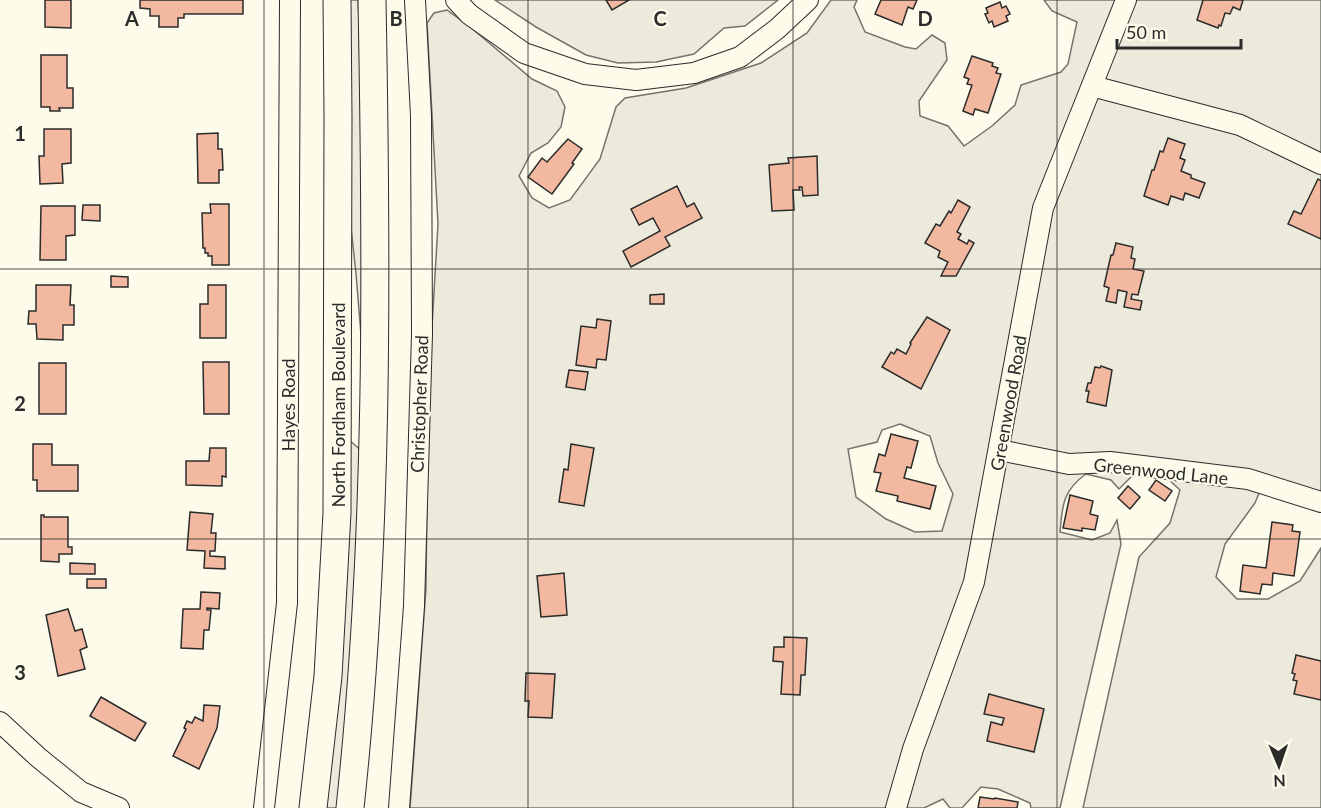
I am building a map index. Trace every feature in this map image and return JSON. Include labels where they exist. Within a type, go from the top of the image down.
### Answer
[{"type":"highway","name":"North Fordham Boulevard","points":[[313,808],[328,676],[338,513],[337,0]]},
{"type":"highway","name":"North Fordham Boulevard","points":[[351,808],[366,630],[374,429],[375,152],[372,0]]},
{"type":"highway","points":[[338,349],[350,386],[354,416],[358,425],[364,429],[374,429]]},
{"type":"street","name":"Hayes Road","points":[[264,808],[287,603],[290,0]]},
{"type":"street","name":"Christopher Road","points":[[399,808],[414,606],[422,334],[421,116],[416,0]]},
{"type":"street","points":[[456,0],[470,14],[524,53],[585,74],[636,80],[694,73],[740,57],[777,29],[808,0]]},
{"type":"street","name":"Greenwood Road","points":[[896,808],[914,749],[974,582],[1043,208],[1126,0]]},
{"type":"street","points":[[1092,86],[1240,125],[1321,164]]},
{"type":"street","name":"Greenwood Lane","points":[[999,450],[1070,464],[1110,462],[1248,479],[1321,502]]},
{"type":"street","points":[[0,722],[81,792],[119,808]]},
{"type":"shaded area","points":[[346,0],[358,0],[366,395],[347,190]]},
{"type":"shaded area","points":[[495,0],[778,0],[745,26],[724,28],[694,54],[656,62],[618,63],[586,55],[536,27]]},
{"type":"shaded area","points":[[831,0],[857,0],[854,7],[865,32],[916,49],[932,35],[945,43],[947,60],[919,101],[920,116],[948,126],[964,146],[992,126],[1015,105],[1021,85],[1061,72],[1068,64],[1077,22],[1052,11],[1044,0],[1321,0],[1321,494],[1266,476],[1255,503],[1225,544],[1216,577],[1237,599],[1268,599],[1300,581],[1321,548],[1321,808],[1083,808],[1139,557],[1170,523],[1180,490],[1167,478],[1135,473],[1119,489],[1111,480],[1086,474],[1073,486],[1063,506],[1060,532],[1092,540],[1110,533],[1117,520],[1121,544],[1060,808],[1031,808],[1030,803],[998,789],[981,787],[962,808],[950,808],[943,799],[924,808],[410,808],[426,588],[428,396],[438,224],[427,23],[434,13],[447,10],[532,79],[557,91],[565,107],[561,127],[548,143],[531,153],[519,176],[532,198],[549,208],[570,200],[600,159],[616,107],[625,98],[686,88],[761,63],[807,33]],"holes":[[[900,424],[930,436],[938,463],[953,494],[942,531],[915,532],[886,519],[856,497],[848,449],[877,442],[882,430]]]},
{"type":"shaded area","points":[[347,438],[365,454],[341,808],[323,808]]},
{"type":"building","points":[[45,0],[71,0],[71,28],[45,27]]},
{"type":"building","points":[[140,0],[243,0],[243,14],[184,14],[184,18],[178,18],[178,27],[159,27],[159,16],[150,16],[150,9],[140,8]]},
{"type":"building","points":[[606,0],[629,0],[612,10]]},
{"type":"building","points":[[881,0],[917,0],[913,9],[908,7],[902,25],[875,14]]},
{"type":"building","points":[[1203,0],[1243,0],[1240,10],[1233,7],[1230,14],[1225,13],[1221,26],[1219,25],[1218,28],[1197,20]]},
{"type":"building","points":[[1000,2],[1002,8],[1006,6],[1010,14],[1006,16],[1008,21],[994,27],[992,21],[989,23],[985,14],[988,13],[986,8]]},
{"type":"building","points":[[41,55],[67,55],[67,88],[73,88],[73,108],[59,108],[60,111],[50,111],[50,107],[41,107]]},
{"type":"building","points":[[972,56],[993,63],[992,66],[998,68],[996,73],[1001,74],[988,113],[975,109],[973,115],[963,111],[972,85],[967,84],[969,79],[964,77]]},
{"type":"building","points":[[44,129],[71,129],[71,163],[62,164],[63,183],[40,184],[39,156],[44,156]]},
{"type":"building","points":[[218,133],[218,149],[222,149],[223,170],[219,170],[219,183],[198,183],[197,134]]},
{"type":"building","points":[[1168,138],[1185,144],[1180,158],[1185,160],[1181,171],[1205,183],[1199,198],[1185,193],[1183,200],[1171,196],[1168,205],[1144,196],[1152,170]]},
{"type":"building","points":[[568,139],[582,149],[552,194],[528,177],[542,158],[547,162]]},
{"type":"building","points":[[817,156],[818,195],[803,196],[802,187],[799,187],[800,190],[793,190],[794,210],[772,211],[769,165],[789,163],[788,158]]},
{"type":"building","points":[[1318,179],[1321,181],[1321,239],[1288,224],[1294,211],[1301,214]]},
{"type":"building","points":[[677,186],[687,207],[694,203],[702,218],[665,237],[670,246],[631,267],[623,251],[660,231],[653,218],[639,225],[631,209]]},
{"type":"building","points":[[958,200],[970,207],[957,232],[961,234],[958,239],[967,244],[969,240],[974,243],[956,276],[941,276],[948,262],[938,257],[940,251],[925,243],[936,224],[940,226]]},
{"type":"building","points":[[210,204],[229,204],[229,265],[212,265],[212,256],[208,256],[203,248],[202,213],[211,213]]},
{"type":"building","points":[[83,205],[100,205],[100,221],[82,220]]},
{"type":"building","points":[[41,206],[75,206],[75,235],[66,236],[66,260],[40,260]]},
{"type":"building","points":[[1116,243],[1133,247],[1131,258],[1135,259],[1133,269],[1144,271],[1138,295],[1132,294],[1131,299],[1142,301],[1140,310],[1124,307],[1127,292],[1118,290],[1116,303],[1106,301],[1109,288],[1104,286]]},
{"type":"building","points":[[111,276],[128,277],[128,287],[111,287]]},
{"type":"building","points":[[36,285],[71,285],[70,305],[74,305],[74,325],[63,325],[63,340],[37,339],[36,324],[28,324],[29,311],[36,311]]},
{"type":"building","points":[[208,285],[226,285],[226,338],[200,338],[200,304],[208,304]]},
{"type":"building","points":[[664,294],[664,304],[650,304],[650,295]]},
{"type":"building","points":[[927,317],[950,330],[921,389],[882,367],[891,352],[894,354],[897,349],[906,354],[910,343]]},
{"type":"building","points":[[597,319],[611,321],[606,360],[597,359],[596,368],[576,365],[581,326],[596,328]]},
{"type":"building","points":[[203,362],[229,362],[229,414],[204,414]]},
{"type":"building","points":[[39,363],[66,363],[66,414],[39,414]]},
{"type":"building","points":[[1101,366],[1112,370],[1106,406],[1087,402],[1088,383],[1091,383],[1095,367],[1100,368]]},
{"type":"building","points":[[569,370],[588,372],[585,390],[566,387]]},
{"type":"building","points":[[891,434],[918,441],[911,468],[907,467],[904,478],[936,486],[930,509],[897,501],[898,496],[876,491],[881,473],[874,472],[879,454],[885,456]]},
{"type":"building","points":[[33,444],[52,444],[52,465],[78,465],[78,491],[37,491],[37,480],[33,480]]},
{"type":"building","points":[[571,444],[594,448],[584,506],[559,502],[564,469],[568,470]]},
{"type":"building","points":[[210,448],[226,448],[226,477],[222,476],[222,486],[186,485],[186,461],[209,461]]},
{"type":"building","points":[[1156,480],[1172,491],[1165,501],[1149,490]]},
{"type":"building","points":[[1128,486],[1140,497],[1130,509],[1118,498]]},
{"type":"building","points":[[1070,495],[1093,501],[1090,514],[1098,516],[1095,530],[1082,528],[1082,531],[1063,528]]},
{"type":"building","points":[[190,512],[213,514],[211,533],[216,533],[215,551],[210,551],[210,556],[225,557],[225,569],[204,568],[205,551],[187,550]]},
{"type":"building","points":[[41,515],[68,517],[68,547],[72,547],[72,554],[59,554],[59,562],[41,561]]},
{"type":"building","points":[[1272,522],[1293,525],[1292,531],[1300,532],[1294,576],[1273,573],[1272,585],[1262,584],[1260,594],[1240,591],[1243,565],[1266,568]]},
{"type":"building","points":[[70,563],[95,564],[95,574],[70,574]]},
{"type":"building","points":[[564,573],[567,615],[541,617],[537,576]]},
{"type":"building","points":[[87,579],[106,579],[106,588],[87,588]]},
{"type":"building","points":[[201,592],[220,593],[219,609],[207,608],[211,610],[209,630],[204,630],[203,649],[181,648],[183,609],[200,609]]},
{"type":"building","points":[[68,609],[75,631],[82,629],[87,647],[80,650],[85,669],[58,676],[46,615]]},
{"type":"building","points":[[784,637],[807,638],[805,675],[801,675],[800,695],[781,694],[783,662],[773,661],[774,647],[784,647]]},
{"type":"building","points":[[1296,655],[1321,661],[1321,700],[1294,694],[1297,681],[1293,680],[1295,674],[1292,673]]},
{"type":"building","points":[[526,673],[555,674],[552,718],[528,717],[529,701],[525,701]]},
{"type":"building","points":[[989,694],[1044,709],[1034,752],[987,741],[991,722],[1002,725],[1004,718],[984,714]]},
{"type":"building","points":[[101,697],[146,723],[135,741],[90,716]]},
{"type":"building","points":[[204,705],[220,706],[217,728],[199,769],[173,756],[186,729],[184,728],[187,721],[192,723],[195,717],[203,721]]},
{"type":"building","points":[[980,797],[1018,802],[1017,808],[978,808]]}]
